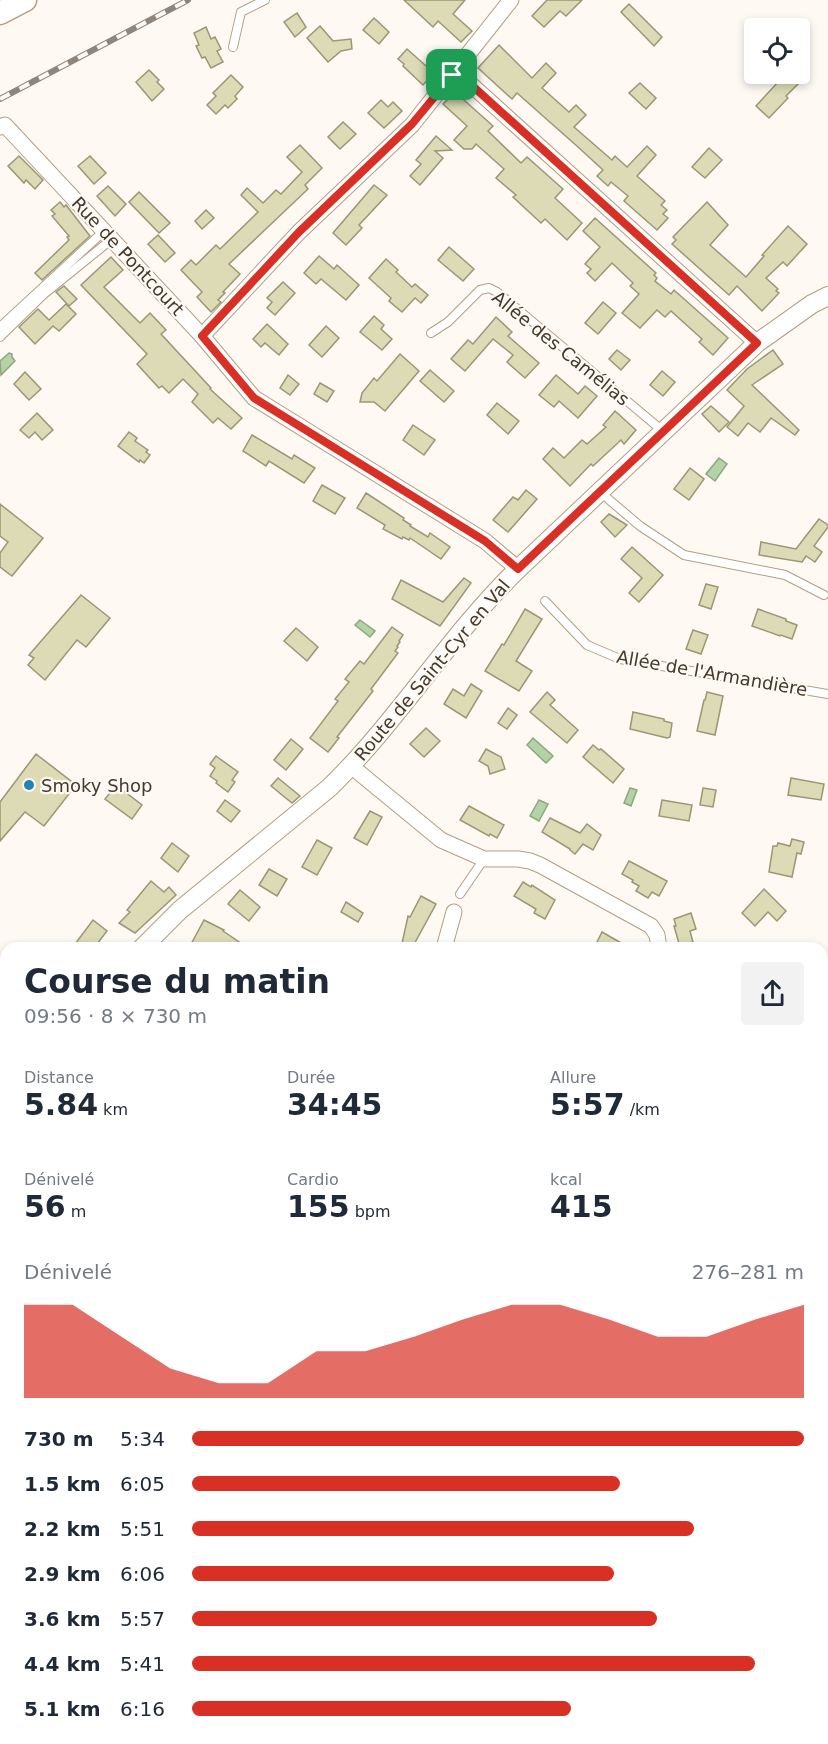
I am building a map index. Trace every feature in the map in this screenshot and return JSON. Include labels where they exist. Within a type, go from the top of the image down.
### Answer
[{"type":"main road","points":[[0,13],[26,0]]},
{"type":"street","points":[[202,336],[299,232],[412,124],[510,0]]},
{"type":"street","points":[[456,71],[757,343]]},
{"type":"street","name":"Rue de Pontcourt","points":[[3,126],[202,336],[254,398],[485,541],[518,569]]},
{"type":"street","name":"Route de Saint-Cyr en Val","points":[[148,942],[180,910],[329,788],[351,766],[464,629],[518,569],[757,343],[812,304],[828,296]]},
{"type":"street","points":[[351,766],[441,840],[484,859],[518,859],[540,865],[651,926],[657,935],[658,942]]},
{"type":"street","points":[[446,942],[454,912]]},
{"type":"lane","points":[[233,48],[241,12],[265,0]]},
{"type":"lane","points":[[0,327],[108,235]]},
{"type":"lane","points":[[0,337],[108,235]]},
{"type":"lane","name":"Allée des Camélias","points":[[431,333],[448,322],[480,290],[489,288],[498,292],[664,432]]},
{"type":"lane","points":[[600,492],[640,526],[684,555],[785,575],[824,595]]},
{"type":"lane","name":"Allée de l'Armandière","points":[[544,600],[587,645],[620,659],[828,694]]},
{"type":"lane","points":[[460,894],[484,859]]},
{"type":"shaded area","points":[[9,353],[15,361],[1,375],[0,361]]},
{"type":"shaded area","points":[[719,458],[727,464],[715,481],[706,474]]},
{"type":"shaded area","points":[[360,620],[375,631],[370,637],[355,625]]},
{"type":"shaded area","points":[[533,738],[553,756],[546,763],[527,745]]},
{"type":"shaded area","points":[[630,788],[637,790],[631,806],[624,803]]},
{"type":"shaded area","points":[[539,800],[548,804],[539,821],[530,816]]},
{"type":"building","points":[[404,0],[465,0],[453,14],[472,31],[461,42],[438,21],[433,27]]},
{"type":"building","points":[[547,0],[582,0],[566,16],[560,11],[544,27],[532,16]]},
{"type":"building","points":[[629,4],[662,37],[654,46],[621,12]]},
{"type":"building","points":[[297,13],[306,27],[295,37],[284,22]]},
{"type":"building","points":[[374,18],[389,32],[379,44],[363,30]]},
{"type":"building","points":[[320,26],[333,41],[351,39],[352,49],[341,51],[328,62],[307,38]]},
{"type":"building","points":[[206,27],[211,39],[215,37],[221,49],[217,51],[223,62],[211,68],[205,57],[202,58],[196,46],[199,45],[194,33]]},
{"type":"building","points":[[499,45],[532,78],[546,63],[556,73],[542,88],[569,112],[576,105],[586,115],[574,127],[612,160],[615,156],[627,167],[647,146],[656,155],[637,176],[665,201],[661,205],[667,210],[663,214],[668,218],[657,230],[624,201],[628,196],[611,182],[608,186],[597,176],[603,170],[578,147],[517,93],[512,99],[478,68]]},
{"type":"building","points":[[407,49],[434,73],[423,85],[398,59]]},
{"type":"building","points":[[149,70],[164,89],[152,101],[136,82]]},
{"type":"building","points":[[231,75],[243,87],[235,96],[237,99],[228,108],[225,105],[216,114],[207,105],[216,96],[213,93]]},
{"type":"building","points":[[640,83],[656,98],[646,109],[629,93]]},
{"type":"building","points":[[776,84],[798,84],[769,118],[756,106]]},
{"type":"building","points":[[455,92],[493,126],[488,131],[521,163],[527,157],[563,189],[555,198],[582,223],[567,240],[545,219],[541,223],[513,197],[516,195],[496,178],[504,169],[476,144],[472,149],[464,149],[454,140],[467,126],[443,104]]},
{"type":"building","points":[[381,100],[388,107],[393,102],[402,111],[384,128],[368,113]]},
{"type":"building","points":[[343,122],[356,134],[340,149],[328,137]]},
{"type":"building","points":[[436,136],[452,150],[435,151],[443,158],[420,185],[410,176],[421,164],[416,160]]},
{"type":"building","points":[[300,145],[322,168],[305,185],[308,189],[229,264],[240,274],[223,292],[225,293],[218,300],[221,302],[211,312],[197,297],[202,292],[181,270],[191,260],[196,265],[216,245],[220,249],[258,212],[241,195],[247,188],[263,203],[276,190],[281,194],[302,172],[287,157]]},
{"type":"building","points":[[709,148],[722,160],[705,178],[692,167]]},
{"type":"building","points":[[19,156],[43,180],[35,189],[26,180],[24,183],[8,166]]},
{"type":"building","points":[[90,156],[106,173],[94,184],[78,166]]},
{"type":"building","points":[[374,185],[387,195],[359,225],[362,228],[346,245],[333,233]]},
{"type":"building","points":[[108,186],[126,204],[115,216],[97,196]]},
{"type":"building","points":[[139,192],[170,223],[159,233],[129,202]]},
{"type":"building","points":[[60,202],[64,207],[66,205],[90,236],[42,280],[35,273],[69,240],[67,237],[69,236],[52,216],[55,214],[51,210]]},
{"type":"building","points":[[707,202],[728,225],[710,245],[746,277],[788,226],[807,244],[787,266],[783,262],[766,278],[778,289],[776,291],[779,293],[762,311],[737,286],[729,295],[672,244],[676,240],[673,237]]},
{"type":"building","points":[[206,210],[214,218],[202,229],[195,221]]},
{"type":"building","points":[[595,218],[656,273],[655,281],[671,294],[674,290],[728,338],[713,355],[699,342],[702,339],[671,311],[665,317],[657,310],[640,328],[622,313],[639,294],[630,286],[633,283],[612,263],[595,281],[587,273],[591,269],[585,264],[600,247],[583,231]]},
{"type":"building","points":[[158,235],[175,253],[165,262],[148,244]]},
{"type":"building","points":[[449,247],[474,269],[463,281],[438,260]]},
{"type":"building","points":[[319,256],[334,269],[337,265],[359,285],[346,300],[321,279],[316,284],[304,273]]},
{"type":"building","points":[[111,257],[123,270],[104,287],[140,323],[150,313],[166,330],[161,334],[210,389],[242,418],[231,429],[218,418],[213,423],[192,402],[198,394],[183,379],[169,393],[162,386],[159,388],[137,364],[147,354],[81,285]]},
{"type":"building","points":[[386,259],[412,287],[415,284],[428,295],[421,303],[415,298],[402,312],[389,301],[391,298],[369,278]]},
{"type":"building","points":[[283,282],[295,293],[275,315],[267,308],[272,302],[267,298]]},
{"type":"building","points":[[64,286],[77,299],[69,306],[56,292]]},
{"type":"building","points":[[603,302],[616,313],[598,334],[585,323]]},
{"type":"building","points":[[66,304],[76,314],[59,331],[53,326],[35,344],[19,327],[38,309],[49,320]]},
{"type":"building","points":[[374,316],[384,325],[381,329],[392,339],[382,350],[360,332]]},
{"type":"building","points":[[496,317],[512,332],[508,336],[539,363],[525,378],[507,362],[513,355],[493,339],[465,371],[451,359],[468,340],[473,344]]},
{"type":"building","points":[[267,324],[288,344],[279,355],[265,343],[261,347],[253,339]]},
{"type":"building","points":[[326,326],[339,338],[322,357],[309,345]]},
{"type":"building","points":[[617,350],[630,360],[621,370],[609,359]]},
{"type":"building","points":[[773,350],[783,364],[752,385],[799,430],[795,435],[771,418],[760,432],[748,423],[738,436],[727,427],[744,406],[727,390],[747,369]]},
{"type":"building","points":[[400,354],[419,371],[385,411],[374,402],[360,402],[362,393],[374,378],[377,381]]},
{"type":"building","points":[[430,370],[454,391],[444,402],[420,381]]},
{"type":"building","points":[[662,371],[675,382],[663,396],[650,385]]},
{"type":"building","points":[[25,372],[41,389],[29,400],[14,384]]},
{"type":"building","points":[[288,375],[299,384],[290,395],[280,388]]},
{"type":"building","points":[[556,375],[578,394],[585,386],[597,396],[578,418],[559,401],[554,407],[539,395]]},
{"type":"building","points":[[320,383],[334,391],[327,402],[314,394]]},
{"type":"building","points":[[497,403],[519,421],[508,434],[487,415]]},
{"type":"building","points":[[711,406],[729,422],[719,432],[702,414]]},
{"type":"building","points":[[615,411],[636,430],[624,444],[621,440],[593,466],[591,464],[570,486],[543,459],[553,448],[564,458],[582,440],[587,444],[606,427],[603,425]]},
{"type":"building","points":[[37,413],[53,430],[42,440],[35,432],[29,438],[20,430]]},
{"type":"building","points":[[413,425],[435,440],[424,455],[403,440]]},
{"type":"building","points":[[129,432],[137,438],[135,441],[148,450],[146,452],[150,455],[144,463],[140,460],[139,462],[118,446]]},
{"type":"building","points":[[252,435],[292,459],[294,455],[315,468],[304,483],[269,461],[266,466],[243,451]]},
{"type":"building","points":[[690,468],[704,479],[689,500],[674,489]]},
{"type":"building","points":[[322,485],[345,498],[335,514],[313,501]]},
{"type":"building","points":[[526,490],[537,499],[508,532],[493,520],[513,497],[518,500]]},
{"type":"building","points":[[366,493],[404,518],[403,520],[410,526],[428,537],[430,533],[450,547],[441,559],[410,538],[409,540],[403,537],[402,539],[383,529],[385,525],[357,508]]},
{"type":"building","points":[[0,504],[43,538],[12,576],[0,567],[0,553],[8,542],[0,536]]},
{"type":"building","points":[[609,514],[627,525],[615,537],[601,522]]},
{"type":"building","points":[[819,519],[828,527],[814,546],[822,552],[815,562],[806,556],[802,562],[759,555],[761,542],[796,549]]},
{"type":"building","points":[[632,547],[663,575],[639,602],[629,593],[642,578],[621,559]]},
{"type":"building","points":[[464,578],[471,583],[440,626],[392,599],[401,580],[443,602]]},
{"type":"building","points":[[706,584],[718,587],[711,609],[699,605]]},
{"type":"building","points":[[81,595],[110,618],[86,647],[77,640],[45,680],[28,665],[34,658],[29,655]]},
{"type":"building","points":[[525,609],[542,619],[516,661],[532,671],[519,691],[485,671],[502,644],[504,645]]},
{"type":"building","points":[[758,609],[797,625],[792,639],[752,626]]},
{"type":"building","points":[[392,627],[403,635],[395,651],[398,653],[328,752],[310,738],[338,701],[335,699],[349,682],[345,679],[360,661],[364,664]]},
{"type":"building","points":[[296,628],[318,647],[307,661],[284,641]]},
{"type":"building","points":[[693,630],[708,635],[701,654],[686,649]]},
{"type":"building","points":[[471,684],[482,691],[466,718],[444,704],[453,689],[464,696]]},
{"type":"building","points":[[547,692],[555,700],[550,705],[578,730],[567,743],[530,712]]},
{"type":"building","points":[[707,692],[723,696],[715,735],[697,731]]},
{"type":"building","points":[[508,708],[517,715],[507,729],[498,723]]},
{"type":"building","points":[[633,712],[672,723],[670,737],[630,729]]},
{"type":"building","points":[[426,728],[440,741],[424,757],[410,744]]},
{"type":"building","points":[[291,739],[303,749],[286,770],[274,760]]},
{"type":"building","points":[[593,745],[624,769],[613,783],[583,757]]},
{"type":"building","points":[[486,749],[501,757],[505,769],[490,774],[488,766],[479,761]]},
{"type":"building","points":[[36,754],[76,785],[44,826],[25,812],[0,841],[0,802]]},
{"type":"building","points":[[216,756],[238,772],[228,792],[210,776],[215,768],[210,764]]},
{"type":"building","points":[[278,778],[300,796],[292,803],[271,786]]},
{"type":"building","points":[[791,778],[824,784],[821,800],[788,795]]},
{"type":"building","points":[[116,785],[142,805],[132,819],[105,799]]},
{"type":"building","points":[[703,788],[716,790],[713,807],[700,805]]},
{"type":"building","points":[[225,800],[240,811],[231,822],[217,811]]},
{"type":"building","points":[[662,800],[692,805],[689,821],[659,816]]},
{"type":"building","points":[[469,806],[504,825],[497,838],[460,820]]},
{"type":"building","points":[[370,811],[382,817],[367,845],[354,838]]},
{"type":"building","points":[[550,818],[580,833],[587,824],[601,835],[593,850],[583,844],[575,854],[542,832]]},
{"type":"building","points":[[792,839],[804,842],[801,854],[797,853],[792,877],[769,872],[773,846],[777,846],[778,843],[790,846]]},
{"type":"building","points":[[317,840],[332,848],[317,875],[302,867]]},
{"type":"building","points":[[172,843],[189,856],[178,872],[161,858]]},
{"type":"building","points":[[629,861],[667,881],[659,896],[652,892],[648,898],[636,891],[639,886],[622,874]]},
{"type":"building","points":[[269,869],[287,879],[277,896],[259,885]]},
{"type":"building","points":[[151,881],[164,892],[169,887],[176,895],[135,933],[119,923],[130,912],[127,910]]},
{"type":"building","points":[[523,882],[555,900],[545,919],[534,913],[536,909],[514,896]]},
{"type":"building","points":[[764,889],[786,911],[777,921],[768,912],[755,926],[742,913]]},
{"type":"building","points":[[240,890],[260,907],[249,921],[228,904]]},
{"type":"building","points":[[421,896],[436,904],[415,942],[402,942],[408,916],[410,917]]},
{"type":"building","points":[[346,902],[363,913],[358,922],[341,912]]},
{"type":"building","points":[[691,913],[696,929],[690,931],[693,942],[679,942],[674,919]]},
{"type":"building","points":[[93,920],[107,931],[99,942],[76,942]]},
{"type":"building","points":[[204,920],[224,930],[239,942],[192,942]]},
{"type":"building","points":[[602,932],[620,942],[597,942]]},
{"type":"railway","points":[[0,99],[188,0]]},
{"type":"place","name":"Smoky Shop","points":[[29,785]]},
{"type":"route","points":[[456,71],[757,343],[518,569],[485,541],[254,398],[202,336],[299,232],[412,124],[452,75],[456,71]]}]
